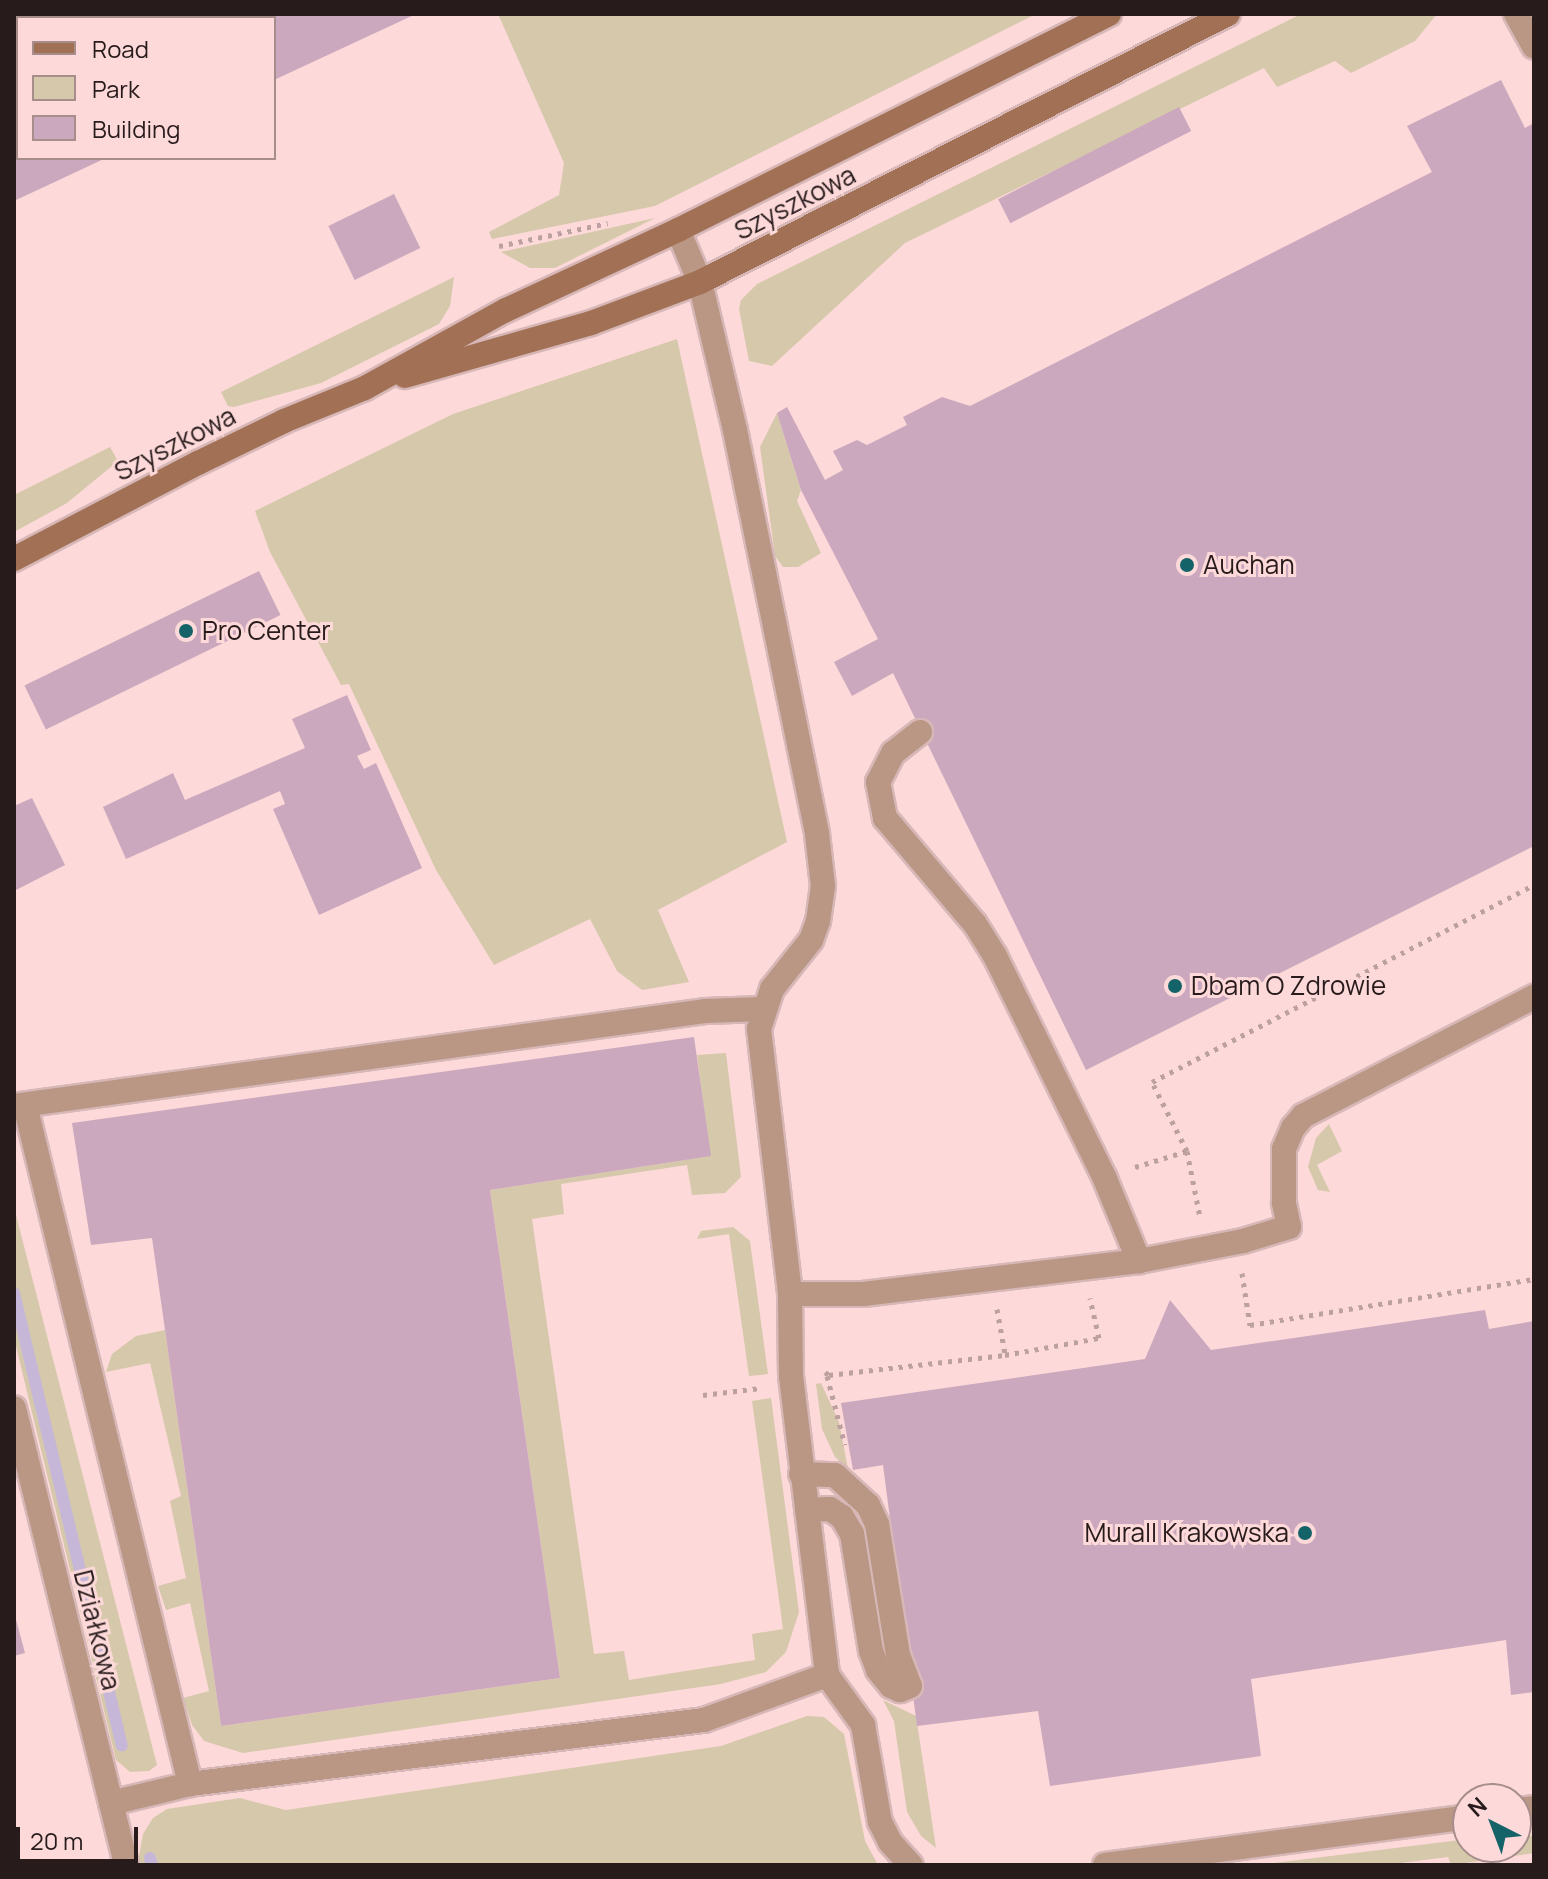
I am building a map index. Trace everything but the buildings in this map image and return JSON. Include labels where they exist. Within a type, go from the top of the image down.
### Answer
[{"type":"street","name":"Szyszkowa","points":[[14,559],[198,463],[365,388],[506,310],[678,230],[1109,14]]},
{"type":"street","name":"Szyszkowa","points":[[365,388],[591,323],[700,282],[1228,14]]},
{"type":"street","points":[[1516,14],[1534,46]]},
{"type":"street","points":[[678,230],[700,282],[739,446],[817,834],[823,886],[818,921],[811,940],[772,989],[759,1029],[790,1294],[791,1376],[801,1474],[827,1675],[863,1725],[880,1822],[890,1842],[911,1865]]},
{"type":"street","points":[[920,732],[893,753],[881,774],[879,801],[885,818],[975,924],[995,956],[1105,1179],[1139,1261]]},
{"type":"street","points":[[790,1294],[863,1294],[1139,1261],[1243,1241],[1289,1227],[1284,1203],[1284,1149],[1303,1116],[1534,997]]},
{"type":"street","points":[[190,1784],[19,1106],[705,1011],[763,1009]]},
{"type":"street","name":"Działkowa","points":[[14,1408],[126,1865]]},
{"type":"street","points":[[801,1474],[835,1475],[868,1505],[877,1524],[898,1655],[910,1686],[900,1690],[891,1686],[878,1670],[871,1651],[852,1534],[842,1517],[830,1509],[807,1510]]},
{"type":"street","points":[[111,1803],[190,1784],[704,1720],[827,1675]]},
{"type":"street","points":[[1105,1865],[1452,1819]]},
{"type":"path","points":[[499,246],[616,222]]},
{"type":"path","points":[[1202,1229],[1187,1151],[1152,1082],[1534,885]]},
{"type":"path","points":[[1127,1170],[1187,1151]]},
{"type":"path","points":[[1230,1274],[1242,1273],[1250,1325],[1534,1279]]},
{"type":"path","points":[[814,1365],[829,1375],[1005,1355],[1099,1338],[1089,1294],[1104,1292]]},
{"type":"path","points":[[994,1297],[1005,1355]]},
{"type":"path","points":[[829,1375],[847,1455]]},
{"type":"path","points":[[703,1395],[750,1390]]},
{"type":"green space","points":[[498,14],[1036,14],[655,206],[492,239],[489,232],[559,195],[564,163]]},
{"type":"green space","points":[[1301,14],[1437,14],[1415,41],[1351,73],[1335,61],[1277,87],[1264,68],[905,243],[772,366],[749,361],[739,309],[741,300],[757,284]]},
{"type":"green space","points":[[655,218],[555,268],[530,268],[501,252]]},
{"type":"green space","points":[[454,277],[450,306],[439,324],[321,383],[234,407],[228,406],[221,392]]},
{"type":"green space","points":[[677,339],[787,842],[658,910],[689,982],[642,990],[617,971],[590,919],[494,965],[436,870],[349,684],[341,685],[270,552],[255,511],[453,414]]},
{"type":"green space","points":[[777,413],[801,490],[797,501],[821,553],[798,567],[783,567],[775,556],[760,447]]},
{"type":"green space","points":[[110,447],[118,461],[67,503],[14,532],[14,495]]},
{"type":"green space","points":[[726,1053],[741,1177],[725,1193],[692,1195],[687,1165],[561,1184],[564,1214],[532,1219],[594,1654],[624,1651],[629,1680],[755,1660],[752,1634],[783,1629],[752,1401],[771,1398],[799,1612],[786,1652],[766,1672],[721,1684],[243,1753],[204,1741],[192,1725],[183,1698],[209,1691],[190,1603],[166,1610],[158,1586],[186,1578],[170,1501],[181,1496],[150,1363],[106,1372],[112,1354],[136,1336],[165,1330],[221,1726],[560,1678],[490,1190],[710,1156],[697,1055]]},
{"type":"green space","points":[[1329,1124],[1342,1151],[1317,1165],[1330,1192],[1318,1190],[1308,1167],[1316,1138]]},
{"type":"green space","points":[[14,1207],[157,1765],[149,1771],[130,1772],[116,1760],[14,1338]]},
{"type":"green space","points":[[733,1227],[750,1241],[768,1374],[749,1376],[729,1234],[697,1239],[701,1231]]},
{"type":"green space","points":[[821,1383],[839,1422],[848,1469],[835,1457],[822,1429],[816,1384]]},
{"type":"green space","points":[[883,1700],[916,1716],[936,1848],[921,1836],[907,1812],[894,1721]]},
{"type":"green space","points":[[807,1716],[824,1717],[844,1734],[865,1841],[878,1865],[139,1865],[138,1862],[143,1834],[153,1818],[167,1809],[240,1798],[286,1810],[721,1746]]},
{"type":"green space","points":[[1452,1841],[1452,1863],[1465,1863],[1451,1865],[1448,1857],[1384,1865],[1258,1865]]},
{"type":"waterway","points":[[14,1293],[122,1745]]},
{"type":"waterway","points":[[150,1858],[152,1865]]},
{"type":"place","name":"Auchan","points":[[1187,565]]},
{"type":"place","name":"Pro Center","points":[[186,631]]},
{"type":"place","name":"Dbam O Zdrowie","points":[[1175,986]]},
{"type":"place","name":"Murall Krakowska","points":[[1305,1533]]}]
